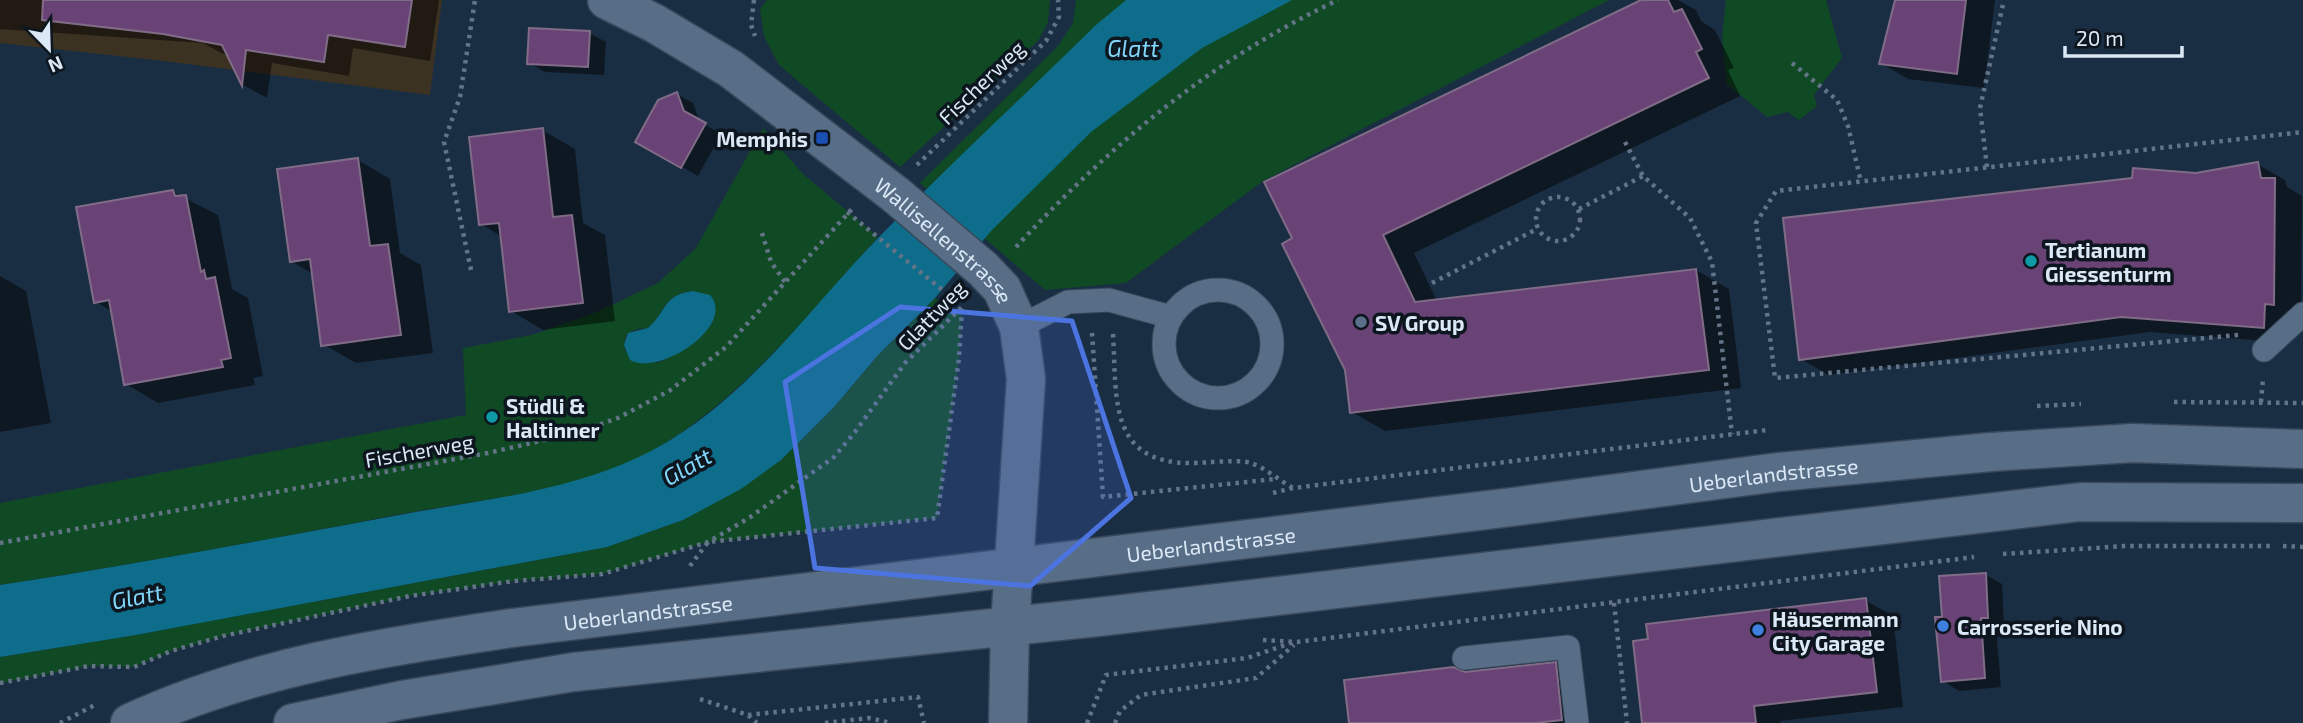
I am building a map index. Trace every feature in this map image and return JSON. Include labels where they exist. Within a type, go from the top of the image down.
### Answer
[{"type":"main road","name":"Wallisellenstrasse","points":[[607,0],[663,11],[731,69],[905,181],[987,272],[1007,299],[1019,327],[1026,379],[1013,567],[1008,723]]},
{"type":"main road","name":"Ueberlandstrasse","points":[[130,723],[168,706],[270,672],[385,647],[512,628],[1498,509],[1778,472],[1978,453],[2133,443],[2303,449]]},
{"type":"main road","points":[[293,723],[402,700],[574,672],[1010,626],[2080,502],[2303,503]]},
{"type":"lane","points":[[1214,290],[1232,291],[1249,299],[1261,311],[1270,326],[1273,344],[1270,362],[1261,377],[1248,390],[1231,397],[1213,399],[1196,394],[1180,384],[1170,369],[1164,352],[1165,333],[1171,317],[1182,303],[1198,294],[1214,290]]},
{"type":"lane","points":[[1019,327],[1068,302],[1109,300],[1171,317]]},
{"type":"lane","points":[[2264,350],[2303,314]]},
{"type":"lane","points":[[1464,658],[1568,647],[1577,723]]},
{"type":"path","points":[[471,271],[444,142],[460,97],[475,0]]},
{"type":"path","name":"Fischerweg","points":[[905,181],[1046,41],[1059,17],[1058,0]]},
{"type":"path","name":"Glattweg","points":[[602,574],[708,542],[730,531],[834,457],[851,438],[905,363],[962,308],[987,272],[1138,128],[1239,54],[1299,18],[1338,0]]},
{"type":"path","points":[[1987,167],[1980,108],[2004,0]]},
{"type":"path","points":[[1793,63],[1837,100],[1848,126],[1861,182]]},
{"type":"path","points":[[2285,331],[1775,378],[1756,223],[1776,191],[2303,132]]},
{"type":"path","points":[[1625,142],[1643,176],[1690,218],[1712,262],[1732,434]]},
{"type":"path","points":[[1579,209],[1643,176]]},
{"type":"path","points":[[1553,196],[1568,198],[1579,209],[1581,221],[1576,233],[1563,241],[1546,239],[1537,229],[1535,214],[1542,202],[1553,196]]},
{"type":"path","name":"Fischerweg","points":[[0,543],[488,453],[544,441],[637,410],[690,377],[726,347],[849,213],[955,301]]},
{"type":"path","points":[[1432,283],[1537,229]]},
{"type":"path","points":[[762,233],[771,262],[785,282]]},
{"type":"path","points":[[685,573],[708,542],[937,518],[959,358],[962,308]]},
{"type":"path","points":[[1054,308],[1092,330],[1113,330],[1119,414],[1124,429],[1135,445],[1153,458],[1172,464],[1250,463],[1293,488]]},
{"type":"path","points":[[1092,339],[1103,497],[1275,479]]},
{"type":"path","points":[[2001,554],[2125,546],[2303,547]]},
{"type":"path","points":[[1087,723],[1105,675],[1247,658],[1297,642],[1988,556]]},
{"type":"path","points":[[1614,603],[1627,723]]},
{"type":"path","points":[[1115,723],[1120,711],[1141,695],[1256,678],[1297,642]]},
{"type":"path","points":[[0,683],[89,666],[134,667]]},
{"type":"path","points":[[694,697],[748,715],[757,723]]},
{"type":"path","points":[[748,715],[918,697],[924,723]]},
{"type":"path","points":[[825,723],[869,718],[891,723]]},
{"type":"highlighted area","points":[[900,307],[1072,321],[1131,498],[1030,586],[815,568],[785,382]]},
{"type":"shaded area","points":[[0,0],[442,0],[430,95],[0,43]]},
{"type":"green space","points":[[767,0],[1050,0],[1048,22],[1038,41],[900,167],[779,65],[764,36],[760,9]]},
{"type":"green space","points":[[1076,0],[1609,0],[1263,181],[1126,283],[1045,290],[920,183],[1058,46],[1073,23]]},
{"type":"green space","points":[[1726,0],[1826,0],[1842,58],[1814,95],[1817,106],[1799,120],[1788,112],[1767,117],[1727,84],[1722,38]]},
{"type":"green space","points":[[763,128],[803,174],[878,237],[782,344],[731,393],[675,437],[610,470],[540,490],[504,497],[0,585],[0,503],[466,415],[463,348],[532,335],[597,312],[658,283],[696,248]],"holes":[[[693,291],[715,303],[711,324],[696,341],[677,354],[657,363],[626,352],[626,335],[637,329],[648,328],[675,296]]]},
{"type":"green space","points":[[935,298],[955,314],[962,308],[959,358],[937,518],[708,542],[602,574],[514,581],[410,596],[223,636],[171,651],[134,667],[89,666],[0,683],[0,657],[136,635],[607,547],[683,520],[781,460]]},
{"type":"water","name":"Glatt","points":[[1126,0],[1292,0],[1202,48],[1091,132],[992,230],[935,298],[878,355],[834,407],[781,460],[741,489],[683,520],[607,547],[136,635],[0,657],[0,585],[148,561],[537,490],[606,470],[640,457],[672,439],[702,419],[756,371],[905,210],[1096,25]]},
{"type":"water","points":[[693,291],[710,295],[716,307],[713,320],[704,333],[676,355],[643,363],[630,360],[624,345],[628,333],[648,328],[670,300]]},
{"type":"building","points":[[43,0],[412,0],[405,47],[328,35],[324,62],[246,50],[242,86],[222,45],[163,34],[42,20]]},
{"type":"building","points":[[1641,0],[1668,0],[1674,12],[1682,9],[1702,49],[1696,52],[1709,78],[1383,235],[1415,302],[1696,269],[1709,370],[1350,413],[1345,370],[1282,244],[1292,238],[1264,182]]},
{"type":"building","points":[[1895,0],[1966,0],[1957,74],[1879,64]]},
{"type":"building","points":[[529,28],[590,31],[588,67],[527,64]]},
{"type":"building","points":[[677,92],[684,111],[706,123],[681,168],[635,142],[658,100]]},
{"type":"building","points":[[543,128],[553,217],[572,215],[583,303],[509,312],[499,223],[479,225],[469,137]]},
{"type":"building","points":[[358,158],[370,246],[388,244],[401,335],[321,346],[310,259],[290,262],[277,169]]},
{"type":"building","name":"Tertianum Giessenturm","points":[[2258,162],[2261,178],[2275,178],[2274,305],[2265,304],[2264,328],[2121,317],[1799,360],[1783,218],[2132,178],[2133,168],[2196,173]]},
{"type":"building","points":[[173,190],[175,196],[186,195],[201,272],[204,270],[206,279],[215,277],[231,358],[221,360],[223,367],[124,385],[109,300],[94,303],[76,207]]},
{"type":"building","points":[[1986,573],[1988,618],[1981,618],[1985,678],[1941,682],[1935,617],[1942,617],[1939,576]]},
{"type":"building","points":[[1866,598],[1877,692],[1754,706],[1756,723],[1642,723],[1633,641],[1648,639],[1646,624]]},
{"type":"building","points":[[1556,662],[1562,720],[1535,723],[1349,723],[1344,680],[1453,667],[1465,672]]},
{"type":"place","name":"Memphis","points":[[822,138]]},
{"type":"place","name":"Tertianum Giessenturm","points":[[2031,261]]},
{"type":"place","name":"SV Group","points":[[1361,322]]},
{"type":"place","name":"Stüdli & Haltinner","points":[[492,417]]},
{"type":"place","name":"Carrosserie Nino","points":[[1943,626]]},
{"type":"place","name":"Häusermann City Garage","points":[[1758,630]]}]
